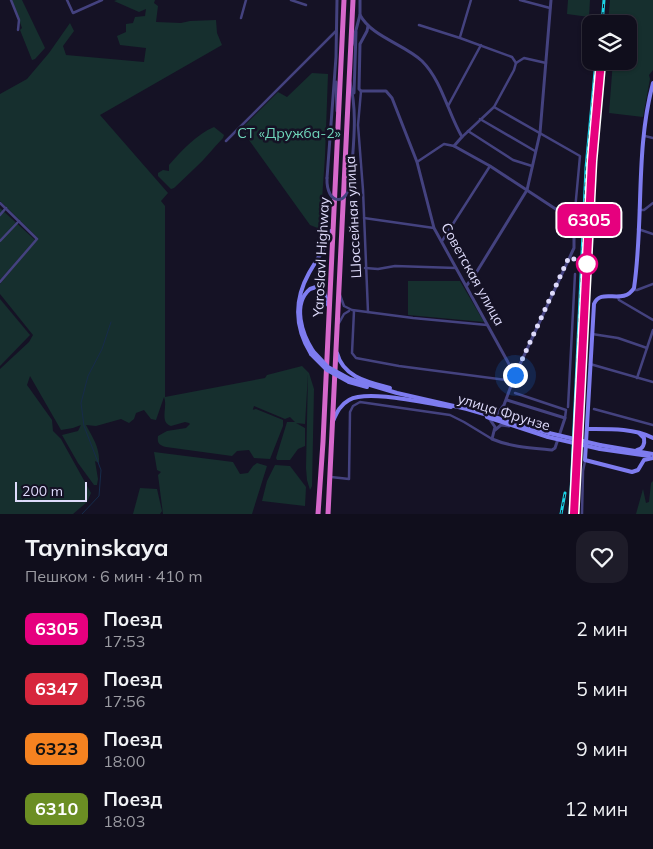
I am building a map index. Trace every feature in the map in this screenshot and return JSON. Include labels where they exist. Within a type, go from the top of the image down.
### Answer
[{"type":"highway","name":"Yaroslavl Highway","points":[[318,514],[344,0]]},
{"type":"highway","name":"Yaroslavl Highway","points":[[328,514],[353,0]]},
{"type":"main road","points":[[653,83],[648,103],[644,143],[633,290],[629,294],[618,298],[601,296],[596,299],[594,307],[585,460],[632,472],[637,471],[644,460],[653,456]]},
{"type":"main road","points":[[312,353],[303,338],[299,324],[299,300],[304,283],[329,240],[334,214]]},
{"type":"main road","points":[[312,353],[305,337],[301,316],[302,298],[310,289],[316,287],[324,291],[329,318]]},
{"type":"main road","points":[[337,350],[342,366],[358,378],[452,406]]},
{"type":"main road","name":"улица Фрунзе","points":[[312,353],[327,370],[389,393],[452,406],[548,435],[600,447],[653,456]]},
{"type":"main road","points":[[333,421],[344,403],[351,398],[360,396],[375,396],[452,406]]},
{"type":"main road","points":[[587,429],[637,432],[653,438]]},
{"type":"main road","points":[[630,452],[644,445],[644,438],[637,432]]},
{"type":"main road","points":[[630,452],[638,459],[640,467]]},
{"type":"street","points":[[11,0],[19,20],[18,30]]},
{"type":"street","points":[[67,0],[73,13],[102,0]]},
{"type":"street","points":[[241,18],[246,0]]},
{"type":"street","points":[[291,0],[306,5]]},
{"type":"street","points":[[337,0],[336,102],[339,123]]},
{"type":"street","points":[[351,50],[360,15],[360,0]]},
{"type":"street","points":[[460,38],[471,0]]},
{"type":"street","points":[[520,0],[550,8]]},
{"type":"street","points":[[467,285],[528,190],[540,133],[550,0]]},
{"type":"street","points":[[360,15],[368,27]]},
{"type":"street","points":[[336,57],[327,178],[328,191],[331,196],[338,199],[346,197],[351,178],[355,127],[356,30],[361,25],[368,27],[416,56],[423,63],[433,76],[461,137]]},
{"type":"street","points":[[418,25],[512,57],[516,63]]},
{"type":"street","points":[[361,92],[359,84],[360,44],[368,27]]},
{"type":"street","points":[[226,141],[337,31]]},
{"type":"street","points":[[327,41],[336,40]]},
{"type":"street","points":[[448,106],[481,45]]},
{"type":"street","points":[[454,146],[461,137],[494,107],[516,63],[524,58],[546,63]]},
{"type":"street","points":[[350,79],[354,99]]},
{"type":"street","name":"Советская улица","points":[[361,92],[381,91],[389,93],[417,162],[434,228],[515,375]]},
{"type":"street","name":"Шоссейная улица","points":[[361,92],[358,125],[368,312]]},
{"type":"street","points":[[492,439],[494,431],[493,422],[487,416],[498,413],[504,406],[515,375],[574,248],[574,221],[580,156],[494,107]]},
{"type":"street","points":[[480,119],[536,152]]},
{"type":"street","points":[[468,131],[514,160],[532,167]]},
{"type":"street","points":[[645,136],[653,138]]},
{"type":"street","points":[[417,162],[444,144],[454,146],[490,166],[574,221]]},
{"type":"street","points":[[442,241],[490,166]]},
{"type":"street","points":[[0,203],[37,241],[0,282]]},
{"type":"street","points":[[639,210],[643,210],[653,204]]},
{"type":"street","points":[[0,215],[6,208]]},
{"type":"street","points":[[364,218],[434,228]]},
{"type":"street","points":[[0,241],[19,221]]},
{"type":"street","points":[[638,229],[653,234]]},
{"type":"street","points":[[365,268],[378,269],[395,266],[457,268]]},
{"type":"street","points":[[330,477],[349,478],[350,412],[356,403],[360,402],[403,407],[450,416],[492,439],[516,446],[552,450],[557,446],[567,408],[575,274]]},
{"type":"street","points":[[633,290],[653,284]]},
{"type":"street","points":[[339,293],[346,308],[353,310],[489,326]]},
{"type":"street","points":[[618,298],[653,320]]},
{"type":"street","points":[[338,324],[344,314],[353,310]]},
{"type":"street","points":[[353,310],[352,353],[356,358],[399,366],[513,381]]},
{"type":"street","points":[[638,378],[653,330]]},
{"type":"street","points":[[592,334],[618,338],[647,348]]},
{"type":"street","points":[[590,364],[653,382]]},
{"type":"street","points":[[515,393],[567,408]]},
{"type":"street","points":[[506,400],[564,418]]},
{"type":"street","points":[[504,406],[505,415],[513,424]]},
{"type":"street","points":[[594,409],[653,425]]},
{"type":"street","points":[[494,431],[501,425],[513,424]]},
{"type":"street","points":[[582,514],[585,460]]},
{"type":"green space","points":[[12,0],[22,0],[45,48],[35,59],[32,60],[20,30],[22,28]]},
{"type":"green space","points":[[155,0],[154,3],[158,6],[156,22],[181,23],[216,20],[217,33],[222,45],[100,115],[168,193],[161,201],[165,206],[165,397],[265,378],[267,375],[302,366],[309,373],[314,389],[312,486],[310,490],[306,468],[308,374],[305,424],[296,423],[305,428],[305,446],[298,449],[290,460],[277,460],[276,458],[287,422],[295,422],[290,417],[285,419],[254,406],[253,410],[256,409],[283,420],[283,426],[270,459],[254,458],[249,450],[237,451],[232,456],[162,445],[158,442],[158,436],[167,431],[186,428],[190,424],[185,422],[171,426],[167,424],[165,421],[164,397],[156,420],[151,419],[144,410],[136,413],[134,419],[129,423],[121,419],[96,426],[86,425],[96,443],[98,453],[99,463],[95,461],[97,485],[94,485],[78,463],[62,435],[78,431],[81,425],[61,430],[30,376],[27,385],[52,420],[53,431],[61,439],[91,493],[87,502],[73,514],[0,514],[0,369],[29,342],[33,335],[0,294],[0,284],[38,238],[0,201],[0,94],[27,79],[49,53],[70,23],[74,31],[63,46],[66,55],[144,62],[146,48],[120,45],[117,36],[126,32],[126,24],[133,23],[135,17],[145,16],[146,9],[139,12],[114,1]]},
{"type":"green space","points":[[568,0],[590,0],[589,15],[567,14]]},
{"type":"green space","points":[[610,0],[653,0],[653,70],[649,75],[650,79],[643,117],[609,113],[612,70],[637,70],[637,15],[609,15]]},
{"type":"green space","name":"СТ «Дружба-2»","points":[[312,73],[328,74],[320,229],[310,225],[241,129],[278,92],[287,97]]},
{"type":"green space","points":[[214,127],[224,135],[223,138],[199,165],[171,189],[158,176],[158,173],[163,170],[169,171],[169,165],[195,138]]},
{"type":"green space","points":[[0,208],[35,240],[0,280]]},
{"type":"green space","points":[[408,281],[460,281],[484,322],[408,315]]},
{"type":"green space","points":[[0,299],[30,335],[0,366]]},
{"type":"green space","points":[[154,452],[233,462],[240,474],[248,473],[257,463],[267,466],[252,514],[163,514],[158,475],[161,472],[157,470]]},
{"type":"green space","points":[[275,465],[290,466],[306,487],[305,506],[262,501],[267,481]]},
{"type":"green space","points":[[653,481],[653,514],[636,514],[643,489],[646,503],[649,502],[651,483]]},
{"type":"green space","points":[[140,488],[157,489],[162,511],[160,514],[133,514]]},
{"type":"waterway","points":[[82,514],[99,496],[101,470],[84,426],[81,403],[88,376],[102,349],[111,322]]},
{"type":"railway","points":[[603,15],[604,0]]},
{"type":"railway","points":[[570,514],[586,168],[595,70]]},
{"type":"railway","points":[[561,514],[565,493]]},
{"type":"train","name":"6305","points":[[574,514],[592,161],[600,70]]},
{"type":"route","points":[[515,375],[569,257],[587,264]]}]
